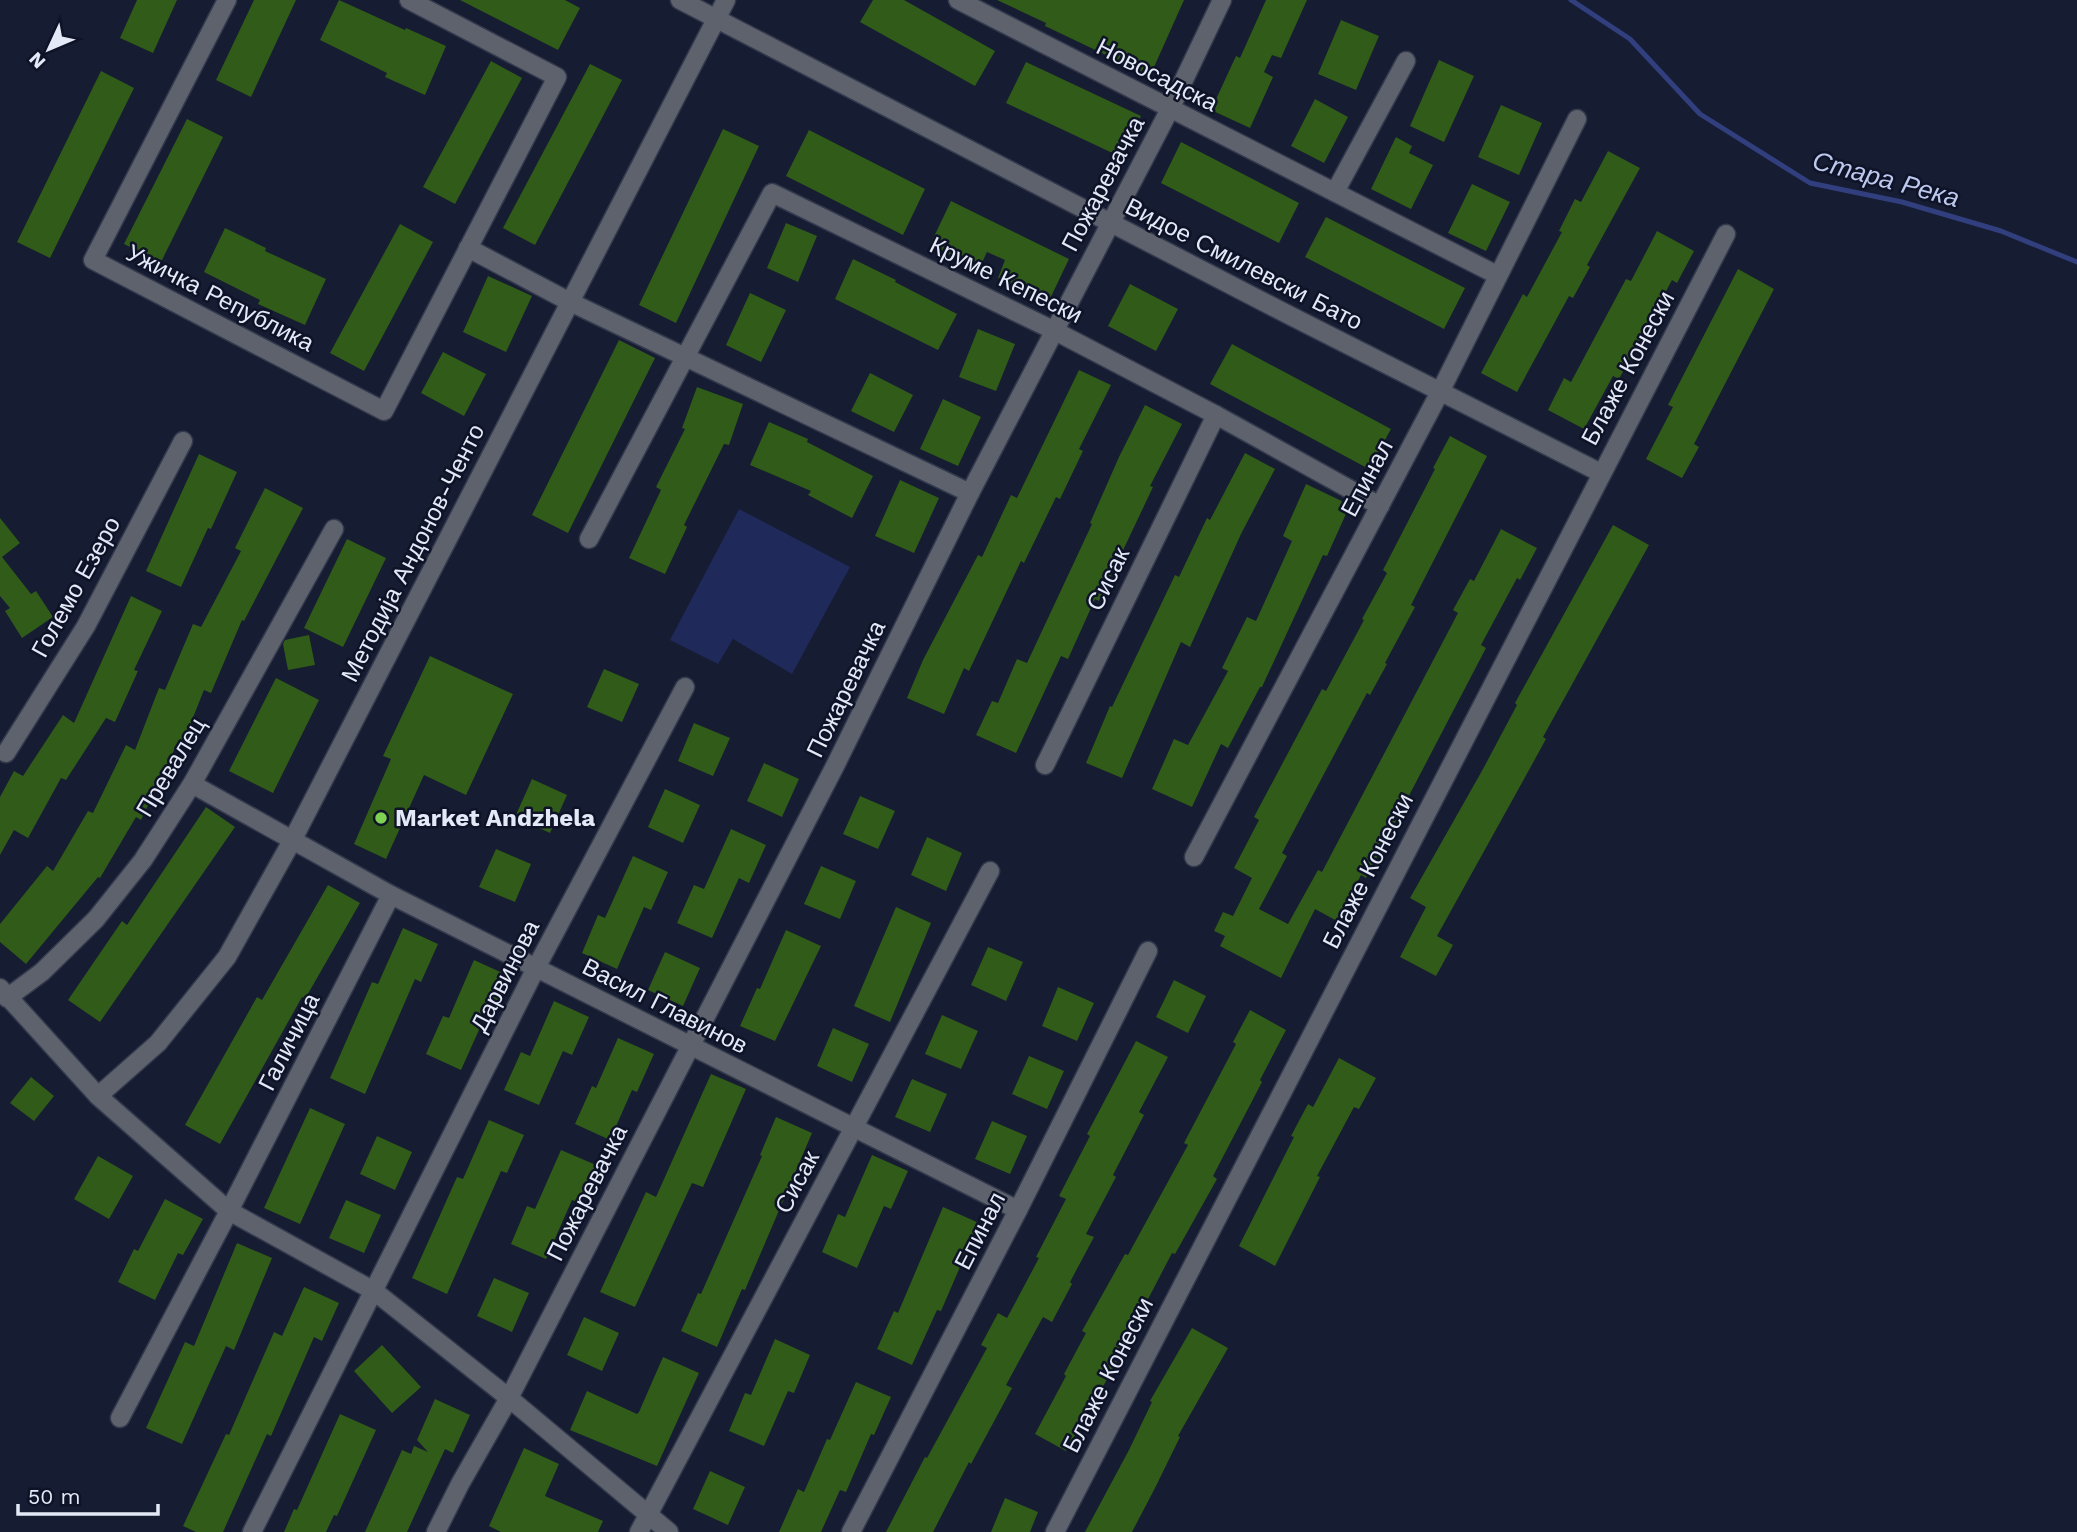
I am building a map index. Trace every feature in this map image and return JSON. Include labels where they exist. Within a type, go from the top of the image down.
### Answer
[{"type":"street","name":"Ужичка Република","points":[[227,0],[93,260],[384,411],[556,77],[409,0]]},
{"type":"street","name":"Видое Смилевски Бато","points":[[680,0],[1601,473]]},
{"type":"street","name":"Методија Андонов-Ченто","points":[[97,1096],[158,1043],[227,957],[292,841],[726,0]]},
{"type":"street","name":"Новосадска","points":[[958,0],[1497,275]]},
{"type":"street","name":"Пожаревачка","points":[[436,1532],[509,1398],[836,764],[970,493],[1170,109],[1222,0]]},
{"type":"street","points":[[1335,192],[1406,61]]},
{"type":"street","name":"Епинал","points":[[1194,857],[1440,392],[1577,119]]},
{"type":"street","name":"Круме Кепески","points":[[589,539],[772,193],[1055,331],[1216,415],[1380,506]]},
{"type":"street","name":"Блаже Конески","points":[[1055,1532],[1726,234]]},
{"type":"street","points":[[468,248],[570,302],[970,493]]},
{"type":"street","name":"Сисак","points":[[1045,765],[1216,415]]},
{"type":"street","name":"Големо Езеро","points":[[2,751],[86,626],[183,441]]},
{"type":"street","name":"Превалец","points":[[4,993],[42,972],[96,919],[143,860],[192,784],[334,529]]},
{"type":"street","name":"Дарвинова","points":[[252,1532],[536,968],[685,687]]},
{"type":"street","name":"Васил Главинов","points":[[192,784],[391,895],[1018,1210]]},
{"type":"street","name":"Сисак","points":[[643,1524],[990,871]]},
{"type":"street","name":"Галичица","points":[[120,1418],[391,895]]},
{"type":"street","name":"Епинал","points":[[851,1532],[1018,1210],[1148,951]]},
{"type":"street","points":[[4,993],[97,1096],[229,1211],[374,1291],[509,1398],[643,1524],[668,1532]]},
{"type":"shaded area","points":[[739,509],[850,567],[792,674],[733,639],[718,664],[670,640]]},
{"type":"building","points":[[137,0],[177,0],[153,53],[120,38]]},
{"type":"building","points":[[254,0],[296,0],[251,97],[216,80]]},
{"type":"building","points":[[339,0],[446,46],[425,95],[385,77],[387,73],[320,40]]},
{"type":"building","points":[[460,0],[565,0],[580,8],[558,50]]},
{"type":"building","points":[[873,0],[904,0],[995,51],[975,86],[860,22]]},
{"type":"building","points":[[997,0],[1184,0],[1150,76]]},
{"type":"building","points":[[1266,0],[1307,0],[1281,58],[1272,55],[1264,72],[1273,77],[1250,128],[1211,110],[1236,56],[1240,58]]},
{"type":"building","points":[[1341,20],[1379,36],[1356,90],[1318,74]]},
{"type":"building","points":[[1439,60],[1474,76],[1444,142],[1410,126]]},
{"type":"building","points":[[491,61],[522,78],[455,204],[423,187]]},
{"type":"building","points":[[1026,62],[1141,116],[1121,157],[1006,103]]},
{"type":"building","points":[[590,64],[622,80],[535,245],[503,228]]},
{"type":"building","points":[[101,71],[134,88],[50,258],[17,242]]},
{"type":"building","points":[[1315,99],[1348,117],[1324,163],[1291,146]]},
{"type":"building","points":[[1501,105],[1542,123],[1519,175],[1478,157]]},
{"type":"building","points":[[187,119],[223,137],[161,262],[124,244]]},
{"type":"building","points":[[723,129],[759,146],[676,323],[639,305]]},
{"type":"building","points":[[809,130],[925,189],[903,235],[786,176]]},
{"type":"building","points":[[1396,137],[1412,146],[1409,153],[1433,165],[1411,209],[1371,189]]},
{"type":"building","points":[[1181,142],[1299,203],[1279,243],[1161,183]]},
{"type":"building","points":[[1608,151],[1640,168],[1587,265],[1590,267],[1573,298],[1569,296],[1517,392],[1481,373],[1523,294],[1527,297],[1562,232],[1559,231],[1575,199],[1581,202]]},
{"type":"building","points":[[1472,184],[1510,202],[1486,251],[1448,233]]},
{"type":"building","points":[[951,201],[1069,259],[1048,303],[998,278],[1005,260],[987,252],[979,269],[930,245]]},
{"type":"building","points":[[1326,217],[1465,288],[1444,329],[1305,257]]},
{"type":"building","points":[[786,223],[817,236],[798,282],[767,268]]},
{"type":"building","points":[[400,224],[433,242],[364,371],[330,353]]},
{"type":"building","points":[[225,228],[266,248],[265,251],[326,279],[305,325],[258,304],[260,300],[204,272]]},
{"type":"building","points":[[1657,231],[1694,251],[1677,283],[1672,280],[1619,379],[1613,376],[1584,429],[1548,410],[1564,378],[1571,382],[1626,279],[1631,281]]},
{"type":"building","points":[[853,259],[957,314],[938,350],[835,299]]},
{"type":"building","points":[[1738,269],[1774,289],[1694,444],[1699,447],[1682,478],[1646,459],[1673,407],[1668,405]]},
{"type":"building","points":[[488,276],[532,296],[506,352],[463,332]]},
{"type":"building","points":[[1130,284],[1178,309],[1156,351],[1108,326]]},
{"type":"building","points":[[750,293],[786,310],[761,362],[726,345]]},
{"type":"building","points":[[978,329],[1015,344],[996,391],[959,377]]},
{"type":"building","points":[[619,340],[655,358],[568,533],[532,515]]},
{"type":"building","points":[[1232,344],[1391,429],[1369,469],[1210,384]]},
{"type":"building","points":[[443,352],[486,374],[464,416],[421,393]]},
{"type":"building","points":[[1079,370],[1111,385],[1079,449],[1083,451],[1060,499],[1056,497],[1024,563],[1021,561],[969,671],[964,668],[944,714],[907,698],[923,660],[978,555],[982,557],[1011,495],[1017,498]]},
{"type":"building","points":[[870,373],[913,395],[894,432],[851,411]]},
{"type":"building","points":[[697,387],[743,404],[729,445],[724,444],[684,525],[687,527],[665,574],[629,558],[661,490],[656,487],[685,429],[682,428]]},
{"type":"building","points":[[943,399],[981,417],[958,466],[920,449]]},
{"type":"building","points":[[1145,405],[1182,424],[1150,486],[1153,487],[1099,601],[1095,599],[1068,659],[1061,656],[1016,753],[976,735],[992,701],[998,703],[1017,659],[1027,663]]},
{"type":"building","points":[[769,422],[808,439],[807,442],[873,476],[852,518],[808,495],[811,491],[750,465]]},
{"type":"building","points":[[1450,436],[1487,456],[1411,605],[1415,607],[1385,663],[1387,664],[1370,695],[1367,693],[1282,853],[1287,856],[1259,909],[1288,924],[1318,870],[1322,872],[1458,613],[1453,610],[1470,579],[1474,581],[1501,529],[1537,548],[1520,580],[1517,578],[1481,645],[1486,648],[1366,878],[1361,875],[1337,921],[1315,909],[1281,978],[1220,946],[1225,936],[1214,931],[1223,912],[1233,916],[1252,878],[1234,868],[1259,820],[1254,817],[1322,689],[1326,691],[1364,620],[1362,619],[1387,573],[1383,570]]},
{"type":"building","points":[[1245,453],[1275,469],[1241,534],[1190,647],[1181,642],[1122,778],[1086,763],[1110,706],[1112,707],[1175,575],[1179,577],[1207,518],[1210,520]]},
{"type":"building","points":[[199,454],[237,472],[181,587],[146,571]]},
{"type":"building","points":[[900,480],[939,498],[914,553],[875,536]]},
{"type":"building","points":[[1306,484],[1350,505],[1327,556],[1323,555],[1262,687],[1228,748],[1221,744],[1192,807],[1152,789],[1174,739],[1188,745],[1228,671],[1222,668],[1247,617],[1256,621],[1292,541],[1283,536]]},
{"type":"building","points":[[265,488],[303,508],[244,621],[242,620],[211,693],[204,690],[180,750],[175,748],[141,820],[136,817],[100,878],[98,877],[26,964],[0,942],[0,924],[47,866],[53,871],[88,811],[93,813],[126,745],[135,750],[159,688],[165,690],[193,624],[201,627],[241,551],[235,548]]},
{"type":"building","points":[[0,518],[20,543],[2,557],[31,594],[36,591],[53,617],[22,638],[5,611],[10,608],[0,596]]},
{"type":"building","points":[[1613,525],[1649,545],[1437,936],[1453,945],[1436,976],[1400,957],[1426,907],[1410,898],[1483,769],[1517,705],[1515,703]]},
{"type":"building","points":[[347,539],[386,558],[343,647],[304,628]]},
{"type":"building","points":[[131,596],[162,611],[134,670],[138,671],[115,722],[106,718],[66,780],[61,778],[28,838],[14,830],[0,855],[0,797],[14,771],[23,776],[63,715],[74,723]]},
{"type":"building","points":[[309,635],[315,665],[288,670],[283,644],[285,640]]},
{"type":"building","points":[[430,656],[513,694],[466,795],[424,775],[386,859],[354,844],[391,759],[383,756]]},
{"type":"building","points":[[604,669],[639,684],[622,722],[587,707]]},
{"type":"building","points":[[276,678],[319,700],[273,793],[229,771]]},
{"type":"building","points":[[694,723],[730,738],[713,776],[678,761]]},
{"type":"building","points":[[764,763],[799,779],[782,817],[747,801]]},
{"type":"building","points":[[532,779],[567,795],[550,833],[515,817]]},
{"type":"building","points":[[665,789],[700,805],[683,843],[648,827]]},
{"type":"building","points":[[860,796],[895,811],[878,849],[843,834]]},
{"type":"building","points":[[206,807],[235,827],[100,1022],[68,1000],[122,921],[127,925]]},
{"type":"building","points":[[731,829],[766,845],[749,883],[739,878],[712,938],[677,923],[694,885],[704,889]]},
{"type":"building","points":[[927,837],[962,853],[946,891],[911,875]]},
{"type":"building","points":[[496,849],[531,864],[515,902],[479,887]]},
{"type":"building","points":[[633,856],[668,872],[651,910],[644,907],[617,969],[582,953],[598,915],[605,918]]},
{"type":"building","points":[[821,866],[856,881],[840,919],[804,904]]},
{"type":"building","points":[[328,885],[360,903],[305,999],[302,997],[220,1144],[185,1125],[257,997],[262,1000]]},
{"type":"building","points":[[896,907],[931,923],[890,1022],[854,1006]]},
{"type":"building","points":[[403,928],[438,944],[421,982],[415,979],[365,1094],[330,1078],[372,982],[378,984]]},
{"type":"building","points":[[786,930],[821,946],[775,1041],[740,1026]]},
{"type":"building","points":[[988,947],[1023,962],[1006,1001],[971,985]]},
{"type":"building","points":[[665,952],[700,968],[683,1006],[648,990]]},
{"type":"building","points":[[474,960],[509,976],[492,1014],[487,1012],[461,1070],[426,1054],[443,1016],[449,1018]]},
{"type":"building","points":[[1174,980],[1206,996],[1188,1033],[1156,1017]]},
{"type":"building","points":[[1058,987],[1094,1003],[1077,1041],[1042,1026]]},
{"type":"building","points":[[554,1001],[589,1017],[572,1055],[563,1051],[539,1105],[504,1090],[521,1052],[530,1056]]},
{"type":"building","points":[[1250,1010],[1286,1030],[1213,1176],[1217,1179],[1175,1254],[1172,1253],[1145,1305],[1143,1304],[1113,1360],[1117,1362],[1066,1451],[1035,1434],[1086,1333],[1082,1331],[1125,1254],[1128,1255],[1188,1145],[1184,1143],[1236,1044],[1233,1042]]},
{"type":"building","points":[[942,1015],[978,1031],[961,1069],[925,1054]]},
{"type":"building","points":[[833,1028],[869,1044],[852,1082],[817,1066]]},
{"type":"building","points":[[618,1038],[654,1054],[637,1092],[632,1090],[610,1140],[575,1124],[592,1086],[596,1088]]},
{"type":"building","points":[[1136,1041],[1168,1057],[1139,1112],[1144,1115],[1113,1175],[1116,1177],[1086,1234],[1094,1237],[1070,1282],[1072,1284],[1052,1322],[1043,1317],[1006,1385],[1012,1388],[971,1464],[969,1462],[933,1532],[886,1532],[987,1348],[981,1345],[998,1313],[1007,1318],[1039,1258],[1036,1257],[1066,1199],[1059,1196],[1090,1136],[1087,1134]]},
{"type":"building","points":[[1029,1056],[1064,1071],[1047,1109],[1012,1094]]},
{"type":"building","points":[[1339,1058],[1376,1078],[1359,1109],[1354,1107],[1317,1176],[1320,1177],[1275,1266],[1239,1246],[1308,1104],[1313,1107]]},
{"type":"building","points":[[711,1074],[746,1089],[703,1187],[692,1183],[635,1307],[600,1292],[646,1192],[656,1197]]},
{"type":"building","points":[[31,1077],[54,1096],[34,1121],[10,1103]]},
{"type":"building","points":[[912,1079],[947,1094],[930,1132],[895,1117]]},
{"type":"building","points":[[310,1108],[345,1124],[300,1224],[264,1208]]},
{"type":"building","points":[[776,1117],[812,1133],[745,1290],[742,1289],[717,1347],[681,1331],[698,1293],[701,1294],[762,1156],[760,1155]]},
{"type":"building","points":[[489,1120],[524,1135],[507,1173],[501,1171],[447,1294],[412,1278],[457,1177],[463,1179]]},
{"type":"building","points":[[992,1121],[1027,1136],[1010,1174],[975,1159]]},
{"type":"building","points":[[377,1136],[412,1152],[395,1190],[360,1174]]},
{"type":"building","points":[[561,1150],[596,1165],[579,1203],[572,1200],[546,1259],[511,1244],[527,1206],[535,1209]]},
{"type":"building","points":[[872,1155],[908,1171],[891,1209],[884,1206],[857,1268],[822,1252],[838,1214],[845,1217]]},
{"type":"building","points":[[98,1156],[133,1176],[109,1219],[74,1199]]},
{"type":"building","points":[[165,1199],[203,1219],[183,1255],[178,1253],[155,1300],[118,1282],[134,1249],[138,1251]]},
{"type":"building","points":[[346,1200],[381,1215],[364,1253],[329,1238]]},
{"type":"building","points":[[943,1207],[979,1223],[941,1311],[937,1310],[912,1365],[877,1349],[894,1311],[898,1313]]},
{"type":"building","points":[[237,1243],[272,1258],[234,1350],[226,1346],[182,1444],[146,1428],[185,1342],[194,1346]]},
{"type":"building","points":[[494,1278],[529,1293],[512,1332],[477,1316]]},
{"type":"building","points":[[304,1287],[339,1303],[322,1341],[314,1337],[271,1436],[267,1434],[223,1532],[196,1532],[183,1526],[226,1434],[229,1435],[274,1332],[282,1336]]},
{"type":"building","points":[[584,1317],[619,1333],[602,1371],[567,1355]]},
{"type":"building","points":[[1192,1328],[1228,1348],[1178,1436],[1180,1437],[1132,1532],[1085,1532],[1129,1450],[1152,1402],[1150,1401]]},
{"type":"building","points":[[775,1339],[810,1355],[794,1393],[788,1391],[764,1446],[729,1431],[745,1393],[751,1395]]},
{"type":"building","points":[[382,1345],[421,1387],[392,1413],[354,1371]]},
{"type":"building","points":[[663,1357],[699,1373],[657,1466],[570,1430],[587,1391],[637,1414]]},
{"type":"building","points":[[856,1382],[891,1397],[874,1435],[871,1434],[846,1492],[840,1490],[821,1532],[779,1532],[798,1489],[804,1492]]},
{"type":"building","points":[[435,1399],[470,1415],[453,1453],[445,1449],[407,1532],[365,1532],[402,1450],[411,1454],[414,1446],[428,1452],[417,1440]]},
{"type":"building","points":[[340,1414],[376,1430],[337,1516],[334,1515],[326,1532],[284,1532],[294,1509],[297,1510]]},
{"type":"building","points":[[524,1448],[559,1464],[545,1496],[603,1521],[598,1532],[501,1532],[489,1526]]},
{"type":"building","points":[[710,1471],[745,1487],[728,1525],[693,1509]]},
{"type":"building","points":[[1005,1498],[1038,1512],[1030,1532],[991,1532]]},
{"type":"waterway","name":"Стара Река","points":[[1571,0],[1630,39],[1700,114],[1810,183],[1902,202],[2001,231],[2077,262]]},
{"type":"place","name":"Market Andzhela","points":[[381,818]]}]
